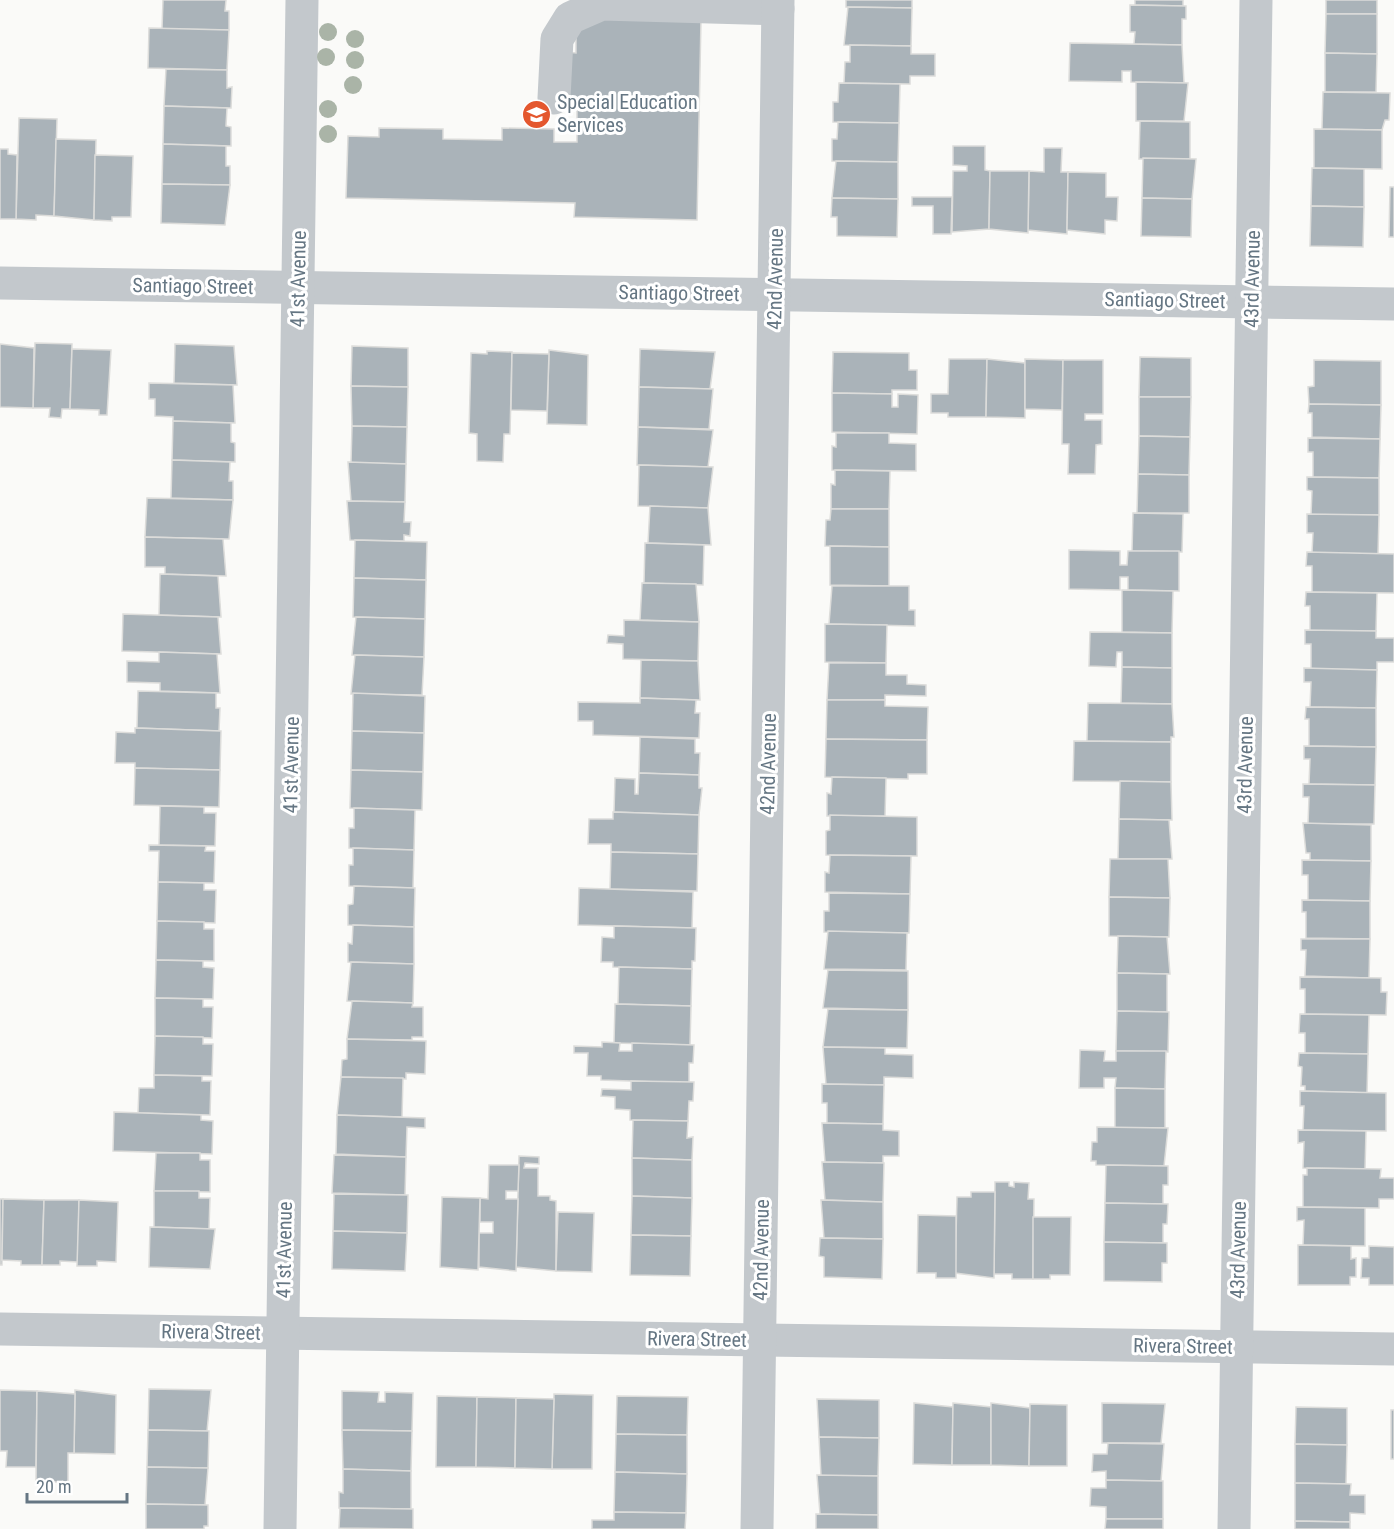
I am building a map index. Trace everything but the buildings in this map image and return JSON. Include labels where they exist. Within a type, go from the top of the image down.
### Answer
[{"type":"street","name":"41st Avenue","points":[[280,1529],[302,0]]},
{"type":"street","name":"43rd Avenue","points":[[1234,1529],[1256,0]]},
{"type":"street","points":[[554,98],[556,39],[570,18],[602,4],[778,5]]},
{"type":"street","name":"42nd Avenue","points":[[757,1529],[778,5]]},
{"type":"street","name":"Santiago Street","points":[[0,284],[1394,304]]},
{"type":"street","name":"Rivera Street","points":[[0,1329],[1394,1349]]},
{"type":"place","name":"Special Education Services","points":[[536,114]]}]
